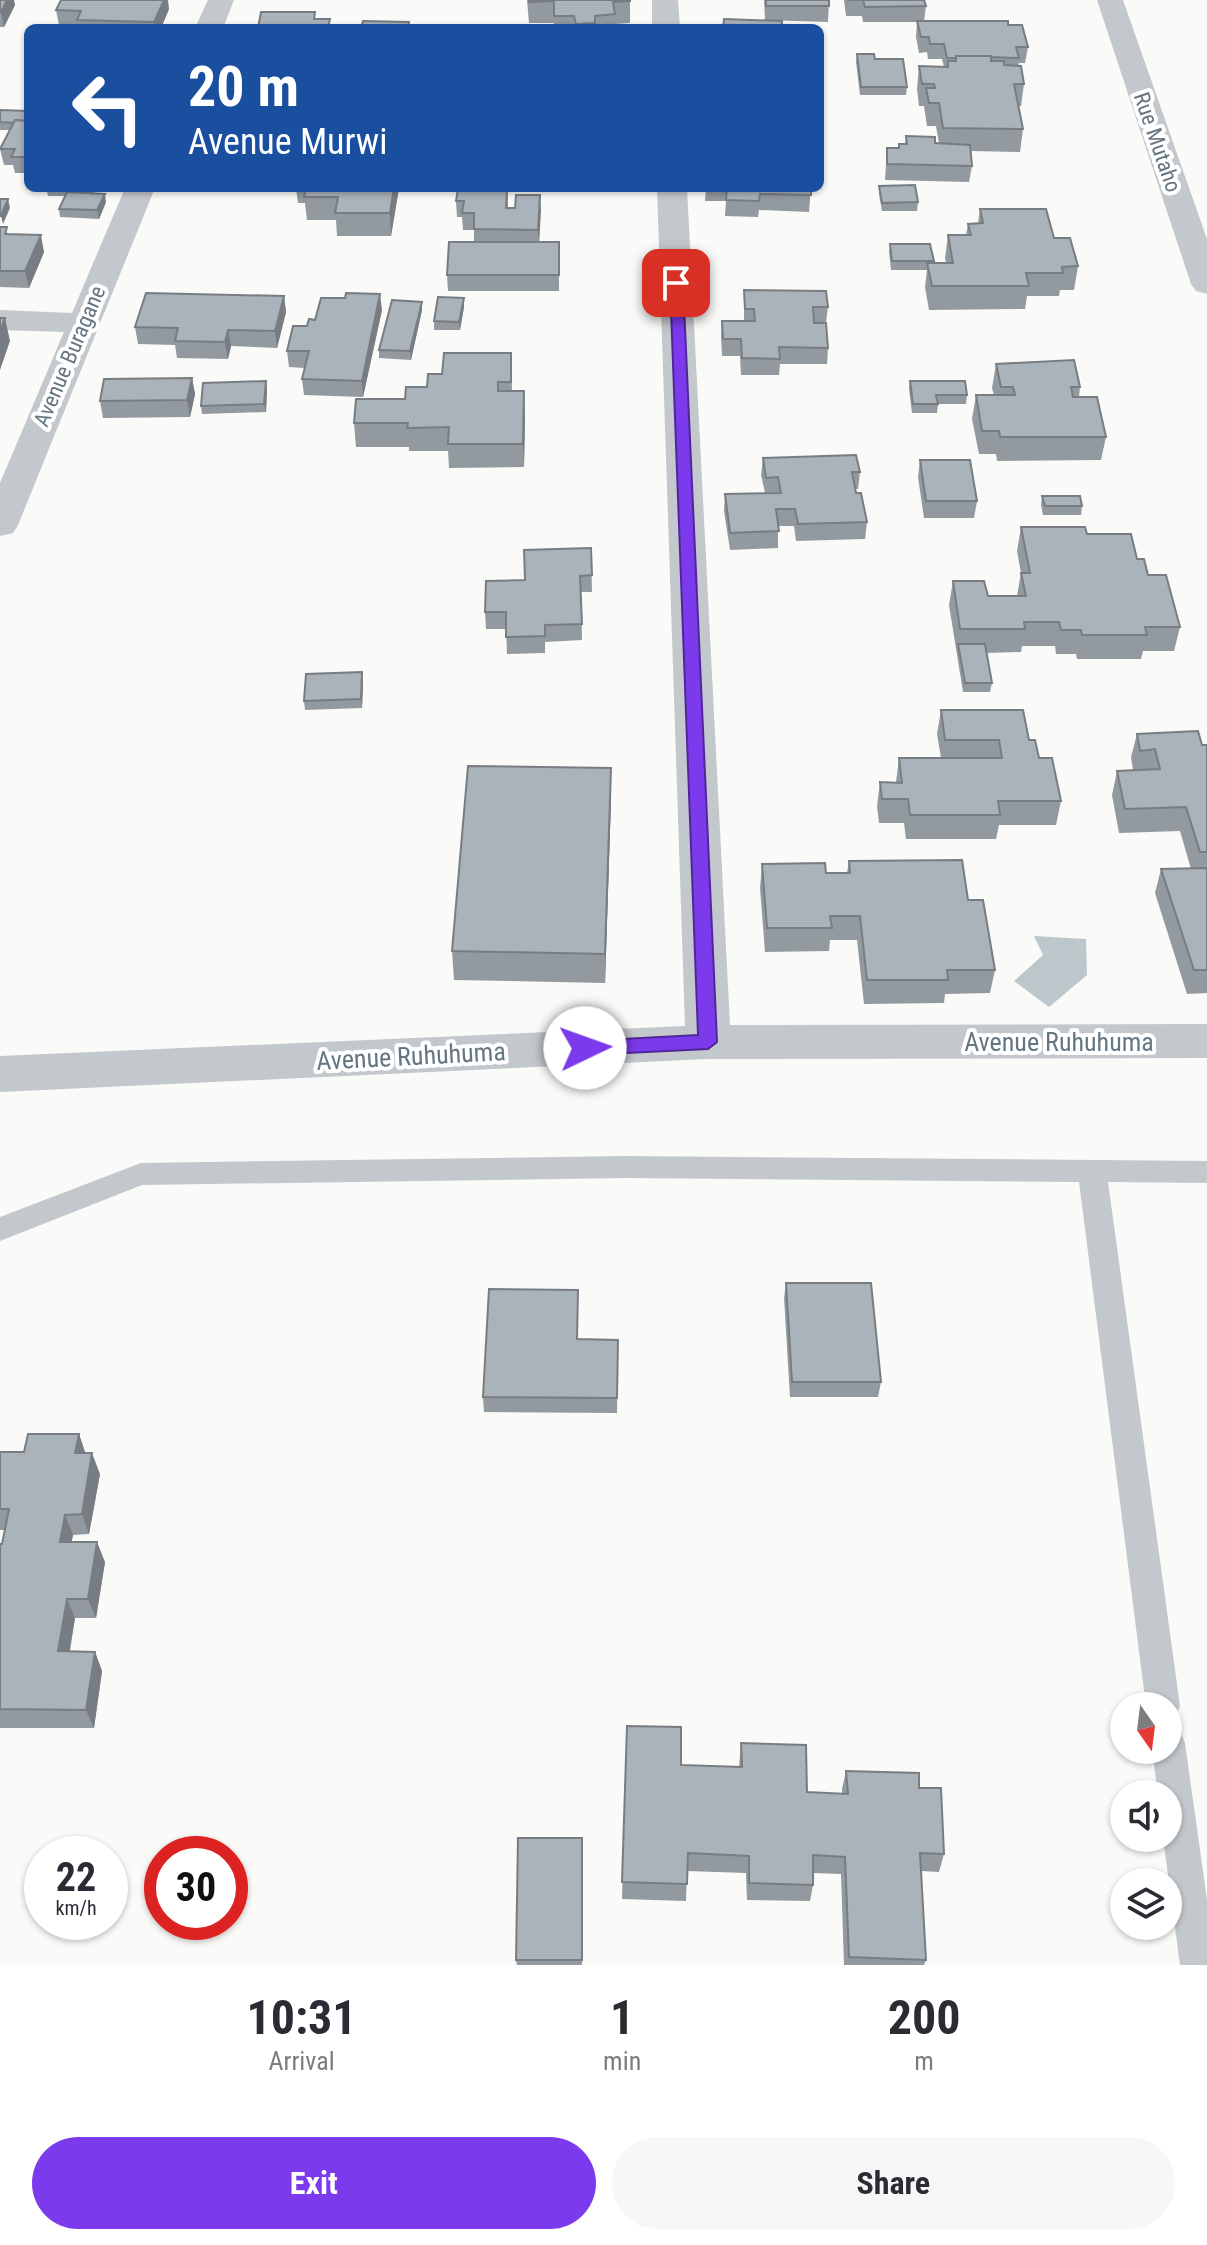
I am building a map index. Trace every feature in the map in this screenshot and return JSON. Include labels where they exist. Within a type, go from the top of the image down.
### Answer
[{"type":"street","points":[[211,24],[221,0]]},
{"type":"street","points":[[665,0],[666,24]]},
{"type":"street","name":"Rue Mutaho","points":[[1110,0],[1207,284]]},
{"type":"street","name":"Avenue Buragane","points":[[0,525],[138,192]]},
{"type":"street","points":[[672,192],[708,1042]]},
{"type":"street","points":[[0,320],[82,323]]},
{"type":"street","name":"Avenue Ruhuhuma","points":[[0,1074],[708,1042],[1207,1041]]},
{"type":"lane","points":[[0,1229],[141,1174],[626,1167],[1207,1172]]},
{"type":"lane","points":[[1092,1171],[1161,1692]]},
{"type":"lane","points":[[1171,1764],[1198,1965]]},
{"type":"shaded area","points":[[1034,936],[1086,939],[1087,975],[1049,1007],[1014,981],[1043,955]]},
{"type":"building","points":[[0,0],[7,0],[1,12],[0,12]]},
{"type":"building","points":[[61,0],[164,0],[154,22],[77,20],[81,11],[56,10]]},
{"type":"building","points":[[529,0],[630,1],[613,2],[615,14],[595,16],[595,23],[576,24],[574,16],[554,16],[554,1]]},
{"type":"building","points":[[766,0],[829,0],[829,6],[766,6]]},
{"type":"building","points":[[863,0],[924,0],[926,6],[865,7]]},
{"type":"building","points":[[261,12],[315,12],[314,19],[330,19],[329,24],[259,24]]},
{"type":"building","points":[[724,19],[782,21],[782,24],[723,24]]},
{"type":"building","points":[[363,21],[409,22],[409,24],[362,24]]},
{"type":"building","points":[[917,21],[1008,21],[1008,25],[1022,25],[1028,47],[1016,47],[1019,58],[947,58],[944,44],[930,44],[929,37],[921,37]]},
{"type":"building","points":[[857,54],[874,54],[875,59],[903,59],[907,87],[861,87]]},
{"type":"building","points":[[956,56],[991,56],[991,61],[1021,66],[1024,84],[1014,84],[1023,129],[943,128],[939,103],[929,103],[926,88],[935,88],[934,84],[922,84],[919,66],[948,67],[948,61],[956,61]]},
{"type":"building","points":[[0,110],[24,111],[24,121],[0,122]]},
{"type":"building","points":[[15,120],[24,121],[24,157],[11,157],[15,149],[0,149]]},
{"type":"building","points":[[906,136],[935,137],[935,143],[970,145],[972,166],[887,164],[887,148],[907,144]]},
{"type":"building","points":[[915,185],[918,202],[882,203],[879,186]]},
{"type":"building","points":[[67,192],[105,194],[97,210],[59,209]]},
{"type":"building","points":[[305,192],[393,192],[390,213],[335,213],[338,197],[304,197]]},
{"type":"building","points":[[457,192],[507,192],[506,208],[515,208],[516,195],[540,195],[538,230],[474,229],[474,213],[462,213],[464,201],[456,201]]},
{"type":"building","points":[[727,192],[811,192],[811,195],[760,194],[759,201],[726,200]]},
{"type":"building","points":[[0,199],[8,199],[1,216],[0,216]]},
{"type":"building","points":[[980,209],[1046,209],[1054,238],[1070,238],[1078,266],[1062,267],[1063,273],[1026,273],[1029,286],[932,286],[927,263],[953,263],[948,235],[971,235],[968,224],[983,223]]},
{"type":"building","points":[[0,227],[7,227],[5,234],[41,235],[25,271],[0,271]]},
{"type":"building","points":[[449,242],[559,242],[559,275],[447,275]]},
{"type":"building","points":[[890,244],[930,244],[934,261],[892,261]]},
{"type":"building","points":[[744,290],[826,291],[828,307],[813,307],[814,323],[826,323],[828,348],[779,347],[780,359],[742,358],[741,339],[723,339],[722,321],[755,321],[754,309],[745,309]]},
{"type":"building","points":[[146,293],[284,296],[275,331],[228,330],[225,342],[175,341],[178,328],[135,327]]},
{"type":"building","points":[[346,293],[380,294],[362,381],[302,379],[309,351],[287,351],[293,326],[307,326],[309,319],[315,320],[321,298],[345,298]]},
{"type":"building","points":[[438,297],[464,298],[459,322],[434,321]]},
{"type":"building","points":[[392,300],[422,302],[410,351],[379,350]]},
{"type":"building","points":[[444,353],[511,353],[511,382],[498,382],[498,391],[524,391],[523,444],[448,444],[449,427],[407,428],[408,423],[354,423],[356,399],[405,399],[406,387],[427,387],[428,374],[442,374]]},
{"type":"building","points":[[1074,360],[1080,387],[1071,387],[1073,397],[1097,397],[1106,437],[1000,437],[999,431],[982,431],[976,395],[1015,395],[1013,387],[1001,387],[996,364]]},
{"type":"building","points":[[192,378],[187,400],[100,401],[104,379]]},
{"type":"building","points":[[266,381],[264,404],[201,406],[203,383]]},
{"type":"building","points":[[910,381],[965,381],[967,395],[936,395],[938,404],[913,404]]},
{"type":"building","points":[[856,455],[860,472],[852,472],[856,493],[861,493],[867,522],[798,524],[795,509],[776,509],[779,531],[730,533],[725,494],[781,493],[778,477],[766,478],[763,458]]},
{"type":"building","points":[[920,460],[970,460],[977,501],[926,501]]},
{"type":"building","points":[[1042,496],[1080,496],[1082,506],[1045,506]]},
{"type":"building","points":[[1021,527],[1085,527],[1087,534],[1131,534],[1137,559],[1144,559],[1148,575],[1166,575],[1180,627],[1145,627],[1147,635],[1082,635],[1081,630],[1061,630],[1059,622],[1024,622],[1025,629],[960,629],[953,581],[984,581],[988,596],[1026,596],[1021,573],[1030,573]]},
{"type":"building","points":[[591,548],[592,575],[580,576],[582,624],[545,625],[545,636],[506,637],[506,612],[485,612],[486,581],[525,580],[524,550]]},
{"type":"building","points":[[958,644],[985,644],[992,683],[965,683]]},
{"type":"building","points":[[362,672],[361,699],[304,701],[306,674]]},
{"type":"building","points":[[941,710],[1023,710],[1029,740],[1035,740],[1039,758],[1052,758],[1061,801],[998,801],[1000,815],[910,815],[908,799],[882,799],[880,782],[902,783],[899,758],[1002,758],[999,740],[945,740]]},
{"type":"building","points":[[1198,731],[1202,745],[1207,745],[1207,852],[1200,852],[1186,807],[1125,809],[1117,771],[1160,769],[1155,749],[1140,751],[1137,734]]},
{"type":"building","points":[[468,766],[611,768],[605,954],[452,951]]},
{"type":"building","points":[[962,860],[968,900],[983,900],[995,970],[947,970],[948,980],[867,980],[860,916],[830,916],[832,928],[767,928],[762,864],[825,863],[826,873],[850,873],[849,861]]},
{"type":"building","points":[[1207,868],[1207,970],[1194,970],[1161,869]]},
{"type":"building","points":[[786,1283],[871,1283],[881,1382],[792,1382]]},
{"type":"building","points":[[489,1289],[578,1290],[577,1339],[618,1340],[617,1398],[483,1397]]},
{"type":"building","points":[[28,1434],[79,1434],[75,1453],[92,1453],[82,1514],[65,1515],[60,1542],[97,1542],[88,1599],[67,1599],[58,1651],[95,1652],[86,1710],[0,1709],[0,1544],[9,1509],[0,1509],[0,1452],[24,1452]]},
{"type":"building","points":[[627,1726],[681,1727],[681,1765],[742,1767],[741,1743],[806,1745],[807,1792],[848,1794],[846,1771],[919,1773],[919,1788],[941,1788],[944,1854],[920,1853],[926,1960],[849,1957],[845,1857],[813,1855],[813,1885],[749,1883],[749,1856],[688,1853],[687,1884],[622,1882]]},
{"type":"building","points":[[518,1838],[582,1838],[582,1960],[516,1960]]},
{"type":"route","points":[[585,1048],[708,1042],[676,283]]}]
